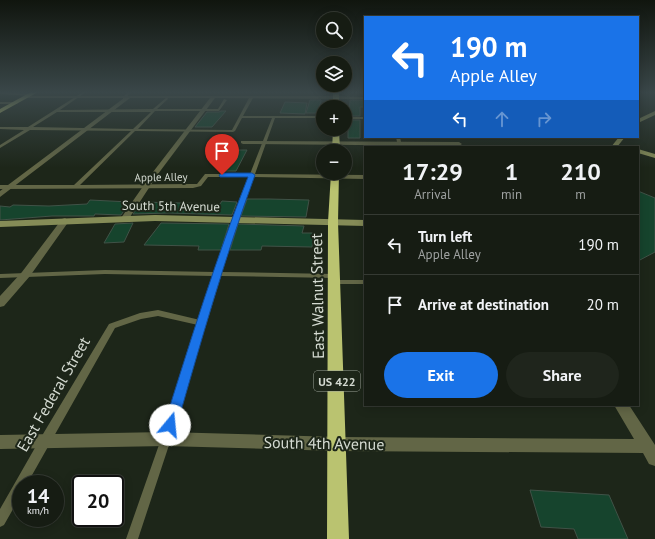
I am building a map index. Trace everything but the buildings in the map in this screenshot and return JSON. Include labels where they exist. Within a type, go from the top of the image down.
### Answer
[{"type":"highway","points":[[336,136],[336,142]]},
{"type":"highway","name":"East Walnut Street","points":[[335,180],[333,222],[338,444],[338,539]]},
{"type":"main road","points":[[639,151],[655,156]]},
{"type":"main road","name":"South 5th Avenue","points":[[0,224],[126,218],[364,223]]},
{"type":"street","points":[[0,195],[102,117]]},
{"type":"street","points":[[126,218],[145,187],[198,117]]},
{"type":"street","points":[[244,142],[399,142],[460,145]]},
{"type":"street","points":[[0,303],[26,274],[65,221]]},
{"type":"street","points":[[622,406],[651,453]]},
{"type":"street","name":"South 4th Avenue","points":[[0,442],[166,439],[651,453]]},
{"type":"lane","points":[[0,147],[47,117]]},
{"type":"lane","points":[[75,187],[148,117]]},
{"type":"lane","points":[[0,128],[233,131],[241,117]]},
{"type":"lane","points":[[132,539],[166,439],[201,323],[235,220],[274,117]]},
{"type":"lane","points":[[352,118],[364,118]]},
{"type":"lane","name":"Apple Alley","points":[[0,187],[145,187],[199,185],[207,175],[316,175]]},
{"type":"lane","name":"Apple Alley","points":[[352,176],[364,177]]},
{"type":"lane","points":[[0,276],[105,272],[218,274],[334,279],[364,282]]},
{"type":"lane","name":"East Federal Street","points":[[0,521],[112,326],[140,316],[158,313],[201,323]]},
{"type":"route","points":[[170,425],[201,323],[235,220],[252,175],[222,175]]}]
